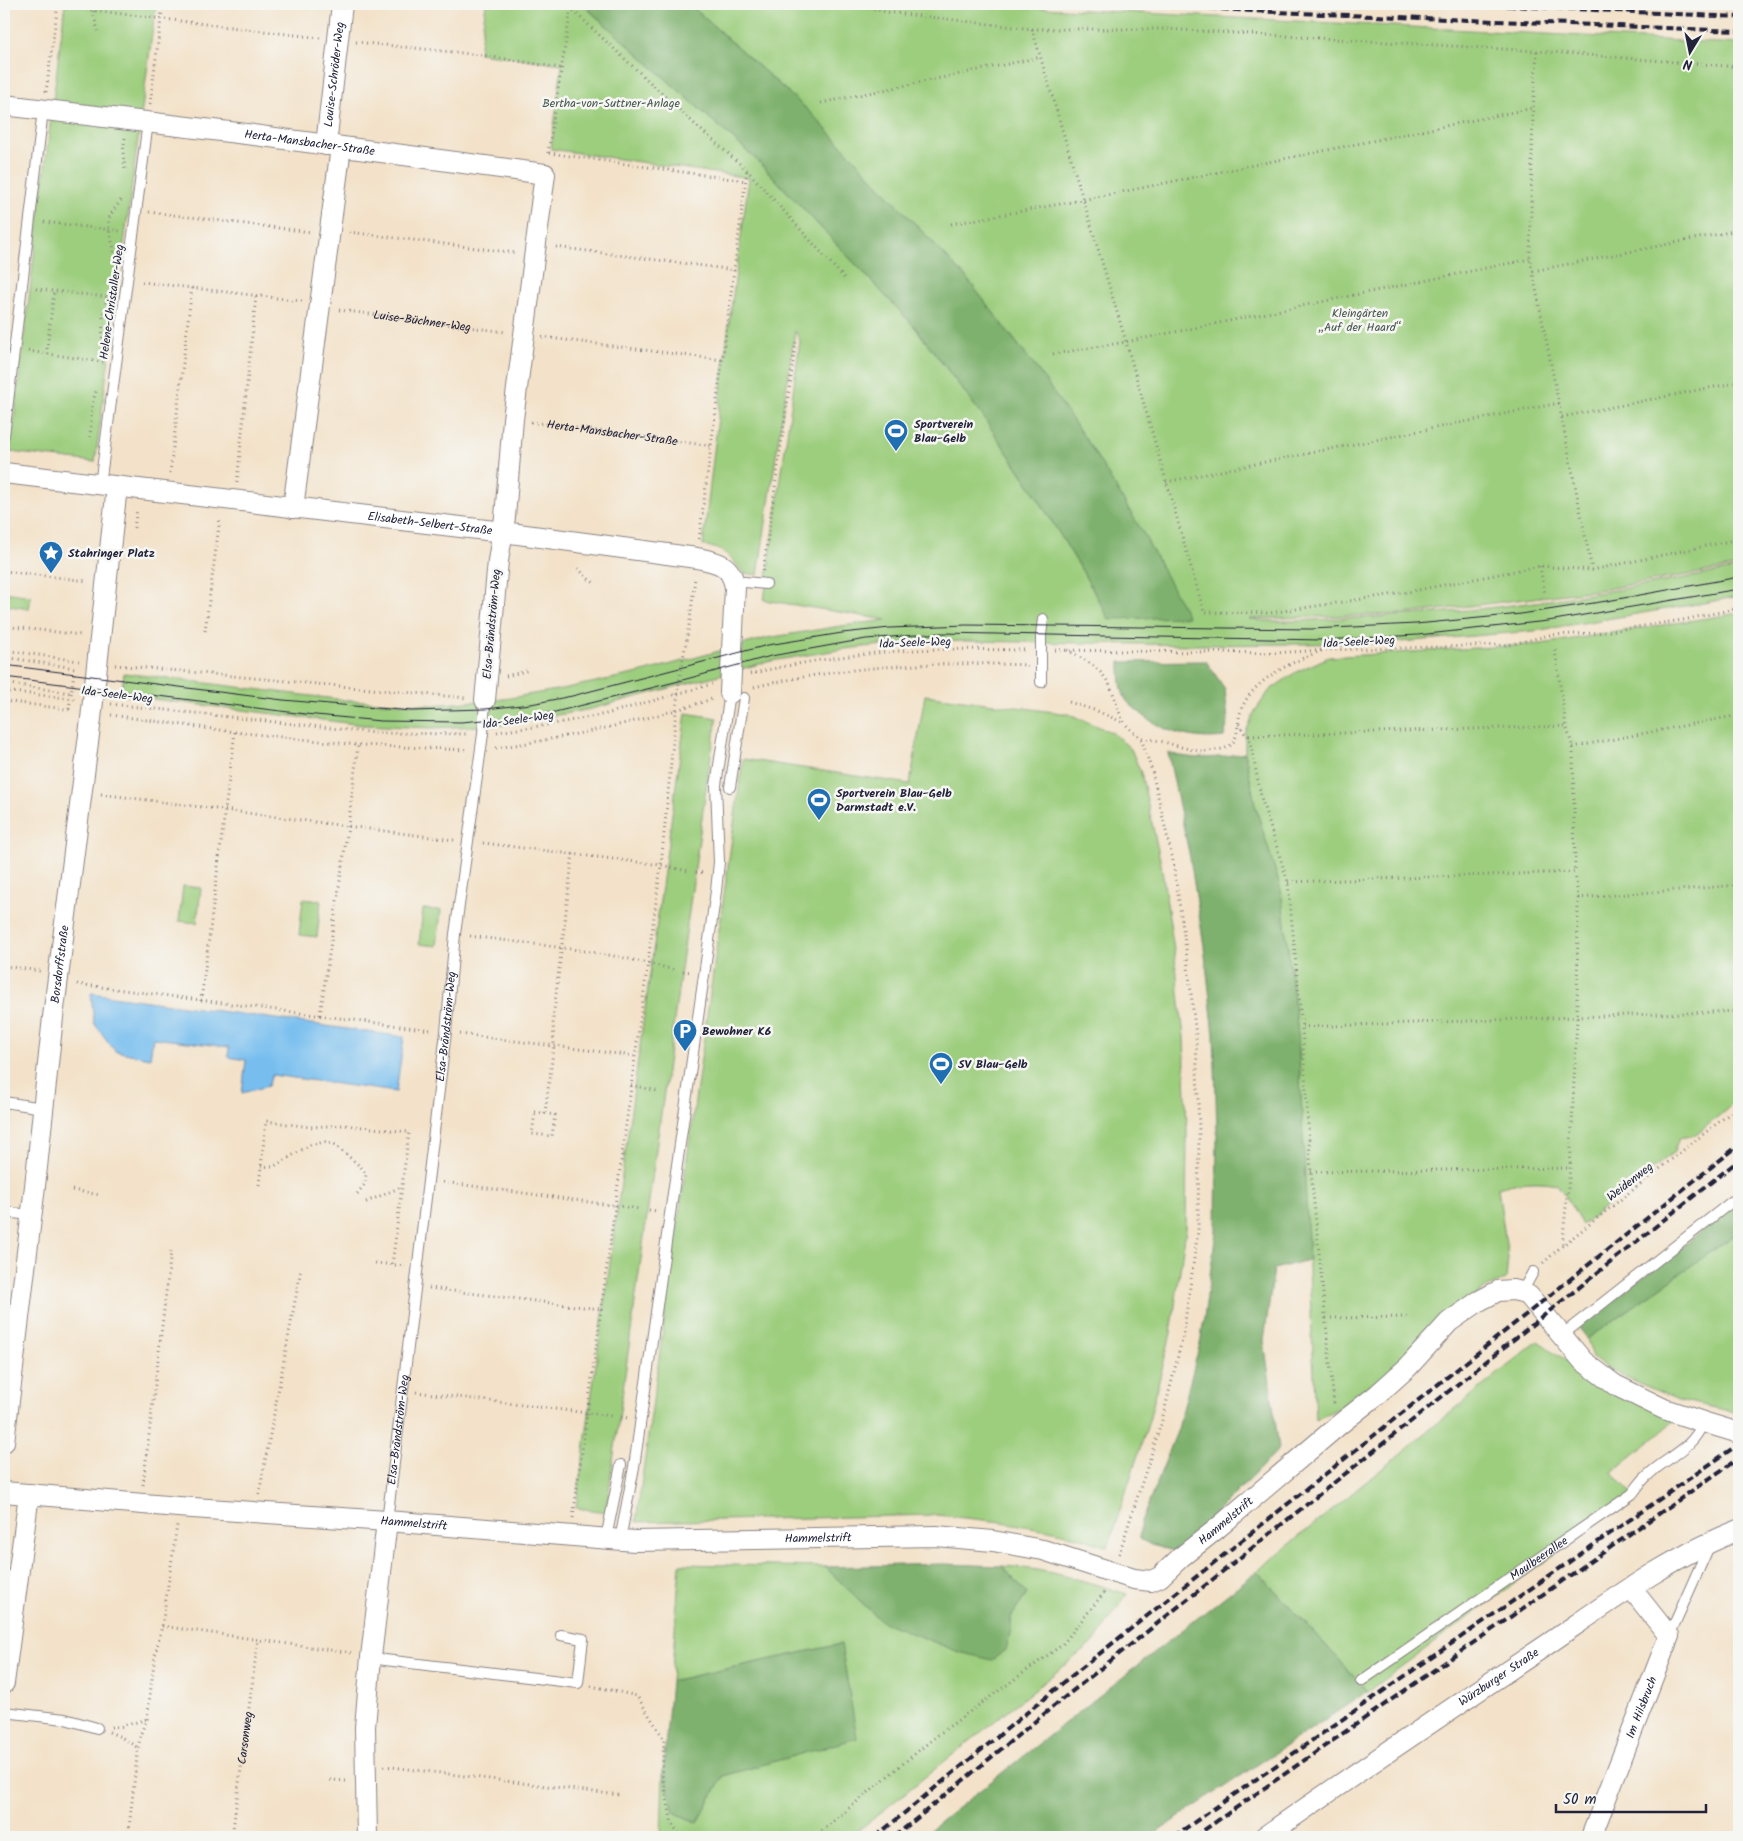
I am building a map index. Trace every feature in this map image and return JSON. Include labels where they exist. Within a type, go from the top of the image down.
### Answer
[{"type":"street","name":"Louise-Schröder-Weg","points":[[333,146],[338,40],[342,4]]},
{"type":"street","name":"Herta-Mansbacher-Straße","points":[[4,105],[545,174]]},
{"type":"street","points":[[293,508],[330,232],[333,146]]},
{"type":"street","points":[[503,532],[514,419],[545,174]]},
{"type":"street","name":"Elisabeth-Selbert-Straße","points":[[4,473],[503,532],[697,558],[720,563],[727,569],[734,582]]},
{"type":"street","name":"Borsdorffstraße","points":[[4,1442],[58,973],[98,663],[106,584],[109,486]]},
{"type":"street","name":"Elsa-Brändström-Weg","points":[[485,700],[498,561],[503,532]]},
{"type":"street","points":[[734,582],[735,690]]},
{"type":"street","name":"Hammelstrift","points":[[4,1492],[635,1541],[936,1536],[993,1541],[1043,1550],[1143,1581],[1152,1581],[1160,1577],[1181,1556],[1214,1531],[1378,1394],[1408,1367],[1449,1322],[1479,1301],[1498,1291],[1513,1290],[1522,1292]]},
{"type":"street","points":[[1522,1292],[1529,1296],[1538,1306],[1583,1361],[1615,1385],[1664,1409],[1739,1432]]},
{"type":"street","points":[[4,1683],[30,1494]]},
{"type":"street","points":[[367,1837],[365,1726],[387,1521]]},
{"type":"street","name":"Würzburger Straße","points":[[1264,1837],[1386,1752],[1631,1588],[1712,1541],[1739,1530]]},
{"type":"street","points":[[1631,1588],[1670,1636]]},
{"type":"street","name":"Im Hilsbruch","points":[[1591,1837],[1670,1636]]},
{"type":"lane","points":[[4,435],[43,110]]},
{"type":"lane","name":"Helene-Christaller-Weg","points":[[109,486],[104,461],[137,210],[139,121]]},
{"type":"lane","points":[[734,582],[764,584]]},
{"type":"lane","points":[[1041,682],[1043,619]]},
{"type":"lane","points":[[730,787],[735,690]]},
{"type":"lane","points":[[613,1539],[634,1467],[716,891],[719,862],[716,785],[735,690]]},
{"type":"lane","name":"Elsa-Brändström-Weg","points":[[387,1521],[446,1032],[455,934],[483,734],[485,700]]},
{"type":"lane","points":[[4,1102],[43,1108]]},
{"type":"lane","points":[[1562,1335],[1739,1196]]},
{"type":"lane","points":[[4,1212],[31,1215]]},
{"type":"lane","points":[[1522,1292],[1533,1272]]},
{"type":"lane","name":"Maulbeerallee","points":[[1361,1681],[1632,1494],[1647,1475],[1690,1444],[1702,1422]]},
{"type":"lane","points":[[613,1539],[621,1465]]},
{"type":"lane","points":[[1670,1636],[1712,1541]]},
{"type":"lane","points":[[371,1657],[578,1683],[583,1639],[561,1635]]},
{"type":"lane","points":[[4,1712],[64,1719],[97,1728]]},
{"type":"path","points":[[42,4],[162,20],[481,55],[561,68]]},
{"type":"path","points":[[125,176],[124,142],[139,121],[164,4]]},
{"type":"path","points":[[566,4],[700,129],[748,170],[846,280]]},
{"type":"path","points":[[545,174],[570,8],[574,4]]},
{"type":"path","points":[[849,4],[886,12],[1032,29],[1166,29],[1537,51],[1739,67]]},
{"type":"path","points":[[43,110],[58,5]]},
{"type":"path","points":[[94,11],[98,31]]},
{"type":"path","points":[[1032,29],[1126,342],[1204,612],[1270,613],[1408,592],[1540,566],[1592,570],[1739,539]]},
{"type":"path","points":[[1537,51],[1533,108],[1530,260],[1592,570]]},
{"type":"path","points":[[821,103],[1041,56]]},
{"type":"path","points":[[950,224],[1082,200],[1533,108]]},
{"type":"path","points":[[548,153],[746,181]]},
{"type":"path","points":[[572,1519],[661,865],[679,693],[748,170]]},
{"type":"path","points":[[114,259],[109,218],[120,204],[123,195]]},
{"type":"path","points":[[137,210],[330,232],[734,270]]},
{"type":"path","points":[[31,220],[134,233]]},
{"type":"path","points":[[1533,271],[1739,230]]},
{"type":"path","points":[[1053,354],[1126,342],[1530,260]]},
{"type":"path","name":"Luise-Büchner-Weg","points":[[128,280],[192,287],[524,334]]},
{"type":"path","points":[[170,476],[192,287]]},
{"type":"path","points":[[30,288],[95,296]]},
{"type":"path","points":[[101,368],[103,315],[110,288]]},
{"type":"path","points":[[48,354],[47,348],[54,291]]},
{"type":"path","points":[[236,484],[256,296]]},
{"type":"path","points":[[524,334],[723,360]]},
{"type":"path","points":[[764,584],[796,341]]},
{"type":"path","points":[[14,350],[116,364]]},
{"type":"path","points":[[1562,417],[1739,382]]},
{"type":"path","points":[[98,383],[92,405],[90,435],[94,448],[104,461]]},
{"type":"path","points":[[1166,482],[1558,403]]},
{"type":"path","name":"Herta-Mansbacher-Straße","points":[[514,419],[712,446]]},
{"type":"path","points":[[205,631],[220,518]]},
{"type":"path","points":[[1540,566],[1544,594]]},
{"type":"path","points":[[578,568],[596,584]]},
{"type":"path","points":[[4,571],[106,584]]},
{"type":"path","name":"Ida-Seele-Weg","points":[[4,690],[70,699],[92,707],[376,733],[483,734],[606,714],[679,693],[735,690],[784,666],[868,654],[918,650],[1066,650],[1089,662],[1100,672],[1108,683],[1123,722],[1141,738],[1201,751],[1223,748],[1231,744],[1246,700],[1260,684],[1284,666],[1324,650],[1509,645],[1550,635],[1597,634],[1683,620],[1739,608]]},
{"type":"path","points":[[4,626],[100,638]]},
{"type":"path","points":[[4,650],[98,663],[485,700]]},
{"type":"path","points":[[4,701],[69,709],[92,707],[234,732],[358,745],[480,751],[611,728],[677,710],[735,690],[868,668],[945,663],[1041,666],[1066,650],[1274,653],[1324,650]]},
{"type":"path","points":[[1555,650],[1566,726],[1573,747],[1575,872],[1578,898],[1577,1017],[1570,1168],[1562,1246]]},
{"type":"path","points":[[4,657],[75,668]]},
{"type":"path","points":[[69,709],[76,660]]},
{"type":"path","points":[[4,683],[71,693]]},
{"type":"path","points":[[1069,702],[1123,722]]},
{"type":"path","points":[[1573,747],[1739,715]]},
{"type":"path","points":[[1239,724],[1245,734],[1249,736],[1566,726]]},
{"type":"path","points":[[201,1001],[234,732]]},
{"type":"path","points":[[1249,736],[1262,802],[1288,882],[1302,1027],[1311,1172],[1334,1409],[1340,1424]]},
{"type":"path","points":[[814,1837],[939,1734],[1062,1645],[1107,1588],[1160,1424],[1183,1336],[1198,1230],[1199,1132],[1196,1036],[1186,949],[1173,861],[1152,771],[1141,738]]},
{"type":"path","points":[[320,1015],[348,827],[358,745]]},
{"type":"path","points":[[100,794],[226,809],[348,827],[573,853],[661,865],[688,871]]},
{"type":"path","points":[[546,1113],[554,1045],[553,1019],[573,853]]},
{"type":"path","points":[[1288,882],[1575,872]]},
{"type":"path","points":[[1578,898],[1739,885]]},
{"type":"path","points":[[455,934],[647,962],[674,970]]},
{"type":"path","points":[[4,966],[58,973]]},
{"type":"path","points":[[78,984],[634,1056]]},
{"type":"path","points":[[1302,1027],[1739,1011]]},
{"type":"path","points":[[631,1085],[657,1091]]},
{"type":"path","name":"Weidenweg","points":[[1533,1272],[1562,1246],[1739,1106]]},
{"type":"path","points":[[535,1112],[546,1113],[555,1115],[552,1136],[532,1134],[535,1112]]},
{"type":"path","points":[[259,1185],[266,1121],[310,1127],[344,1125],[409,1132],[392,1265]]},
{"type":"path","points":[[261,1166],[273,1167],[310,1145],[325,1142],[336,1145],[361,1167],[366,1174],[365,1184],[358,1194]]},
{"type":"path","points":[[1311,1172],[1570,1168]]},
{"type":"path","points":[[427,1180],[640,1208]]},
{"type":"path","points":[[366,1202],[402,1187]]},
{"type":"path","points":[[72,1190],[100,1195]]},
{"type":"path","points":[[142,1488],[171,1250]]},
{"type":"path","points":[[376,1263],[418,1267]]},
{"type":"path","points":[[258,1497],[301,1269]]},
{"type":"path","points":[[415,1286],[600,1309]]},
{"type":"path","points":[[1326,1318],[1408,1317]]},
{"type":"path","points":[[402,1390],[612,1416]]},
{"type":"path","points":[[128,1837],[138,1748],[141,1733],[147,1719],[178,1507]]},
{"type":"path","points":[[162,1626],[371,1657]]},
{"type":"path","name":"Carsonweg","points":[[232,1837],[258,1639]]},
{"type":"path","points":[[578,1683],[617,1689],[637,1696],[664,1739],[662,1774],[672,1824],[681,1837]]},
{"type":"path","points":[[97,1728],[120,1727],[147,1719]]},
{"type":"path","points":[[97,1728],[121,1737],[138,1748]]},
{"type":"path","points":[[365,1763],[619,1795]]},
{"type":"green space","points":[[65,4],[156,4],[95,462],[10,452]]},
{"type":"green space","name":"Kleingärten „Auf der Haard“","points":[[486,4],[582,4],[760,163],[914,326],[982,415],[1032,489],[1080,567],[1109,619],[1040,373],[968,280],[810,112],[689,4],[987,4],[1739,44],[1739,566],[1606,589],[1405,614],[1249,619],[1300,621],[1400,616],[1498,607],[1595,593],[1739,568],[1739,596],[1534,631],[1387,643],[1197,645],[965,641],[892,644],[844,649],[771,661],[591,709],[502,725],[431,728],[363,725],[121,695],[124,673],[344,700],[432,705],[504,699],[639,673],[767,638],[887,620],[764,600],[800,341],[795,331],[758,575],[743,573],[726,554],[703,545],[729,324],[749,178],[551,149],[562,64],[479,53]]},
{"type":"green space","points":[[592,4],[689,4],[810,112],[968,280],[1040,373],[1093,450],[1142,531],[1188,617],[1109,619],[1080,567],[1032,489],[982,415],[914,326],[760,163],[588,9]]},
{"type":"green space","points":[[4,592],[31,596],[29,609],[4,605]]},
{"type":"green space","points":[[1739,613],[1739,1099],[1696,1135],[1679,1138],[1674,1152],[1582,1225],[1557,1184],[1527,1182],[1498,1188],[1508,1258],[1506,1279],[1488,1287],[1436,1321],[1418,1339],[1400,1365],[1374,1388],[1316,1420],[1298,1035],[1281,890],[1255,805],[1245,753],[1245,734],[1255,711],[1270,690],[1296,672],[1329,657],[1541,644]]},
{"type":"green space","points":[[1206,661],[1225,689],[1228,721],[1224,737],[1201,738],[1167,730],[1147,718],[1130,704],[1124,696],[1120,662]]},
{"type":"green space","name":"SV Blau-Gelb","points":[[925,695],[1069,714],[1113,733],[1131,749],[1141,773],[1161,864],[1174,950],[1184,1037],[1187,1132],[1186,1229],[1171,1333],[1149,1421],[1108,1547],[1054,1531],[1002,1522],[937,1515],[636,1522],[743,759],[910,784]]},
{"type":"green space","points":[[686,713],[717,718],[606,1512],[576,1508]]},
{"type":"green space","points":[[1168,753],[1206,758],[1245,753],[1255,805],[1281,890],[1298,1035],[1309,1260],[1274,1269],[1264,1340],[1279,1449],[1178,1552],[1151,1545],[1140,1539],[1140,1525],[1178,1429],[1201,1339],[1216,1232],[1217,1131],[1214,1035],[1204,946],[1190,858]]},
{"type":"green space","points":[[183,886],[201,888],[197,923],[179,921]]},
{"type":"green space","points":[[303,899],[321,901],[317,937],[299,935]]},
{"type":"green space","points":[[423,909],[441,910],[437,946],[419,944]]},
{"type":"green space","points":[[1739,1202],[1739,1232],[1587,1339],[1578,1328]]},
{"type":"green space","points":[[1739,1232],[1739,1413],[1678,1400],[1609,1370],[1593,1357],[1587,1339]]},
{"type":"green space","points":[[1538,1341],[1595,1380],[1676,1420],[1612,1472],[1634,1496],[1368,1691],[1257,1571]]},
{"type":"green space","points":[[680,1564],[825,1567],[881,1621],[1011,1629],[1011,1617],[1027,1594],[1002,1566],[1049,1572],[1127,1594],[1095,1641],[850,1837],[661,1837],[663,1771],[674,1812],[697,1823],[723,1776],[856,1737],[841,1644],[671,1681]]},
{"type":"green space","points":[[943,1564],[1002,1566],[1027,1594],[1011,1617],[1011,1629],[1006,1650],[992,1660],[959,1652],[881,1621],[825,1567]]},
{"type":"green space","points":[[1257,1571],[1368,1691],[1149,1837],[921,1837]]},
{"type":"green space","points":[[841,1644],[857,1738],[723,1776],[697,1823],[674,1812],[663,1771],[671,1681]]},
{"type":"water","points":[[91,993],[404,1037],[396,1092],[272,1075],[268,1086],[242,1093],[246,1060],[228,1057],[229,1047],[153,1038],[150,1058],[115,1051],[94,1023]]},
{"type":"tram line","points":[[4,665],[283,700],[412,711],[485,709],[531,704],[572,696],[768,645],[842,633],[890,628],[966,625],[1311,629],[1416,624],[1521,614],[1607,601],[1739,577]]},
{"type":"tram line","points":[[4,677],[305,714],[381,721],[461,722],[555,712],[771,656],[866,639],[941,633],[1322,640],[1418,635],[1548,621],[1739,589]]},
{"type":"railway","points":[[1149,4],[1252,11],[1739,31]]},
{"type":"railway","points":[[1471,4],[1739,17]]},
{"type":"railway","points":[[875,1837],[1074,1674],[1739,1145]]},
{"type":"railway","points":[[894,1837],[1055,1705],[1739,1160]]},
{"type":"railway","points":[[1173,1837],[1739,1444]]},
{"type":"railway","points":[[1194,1837],[1739,1458]]},
{"type":"place","name":"Sportverein Blau-Gelb","points":[[896,452]]},
{"type":"place","name":"Stahringer Platz","points":[[51,574]]},
{"type":"place","name":"Sportverein Blau-Gelb Darmstadt e.V.","points":[[819,821]]},
{"type":"place","name":"Bewohner K6","points":[[685,1052]]},
{"type":"place","name":"SV Blau-Gelb","points":[[941,1085]]},
{"type":"park label","name":"Bertha-von-Suttner-Anlage","points":[[611,103]]}]
